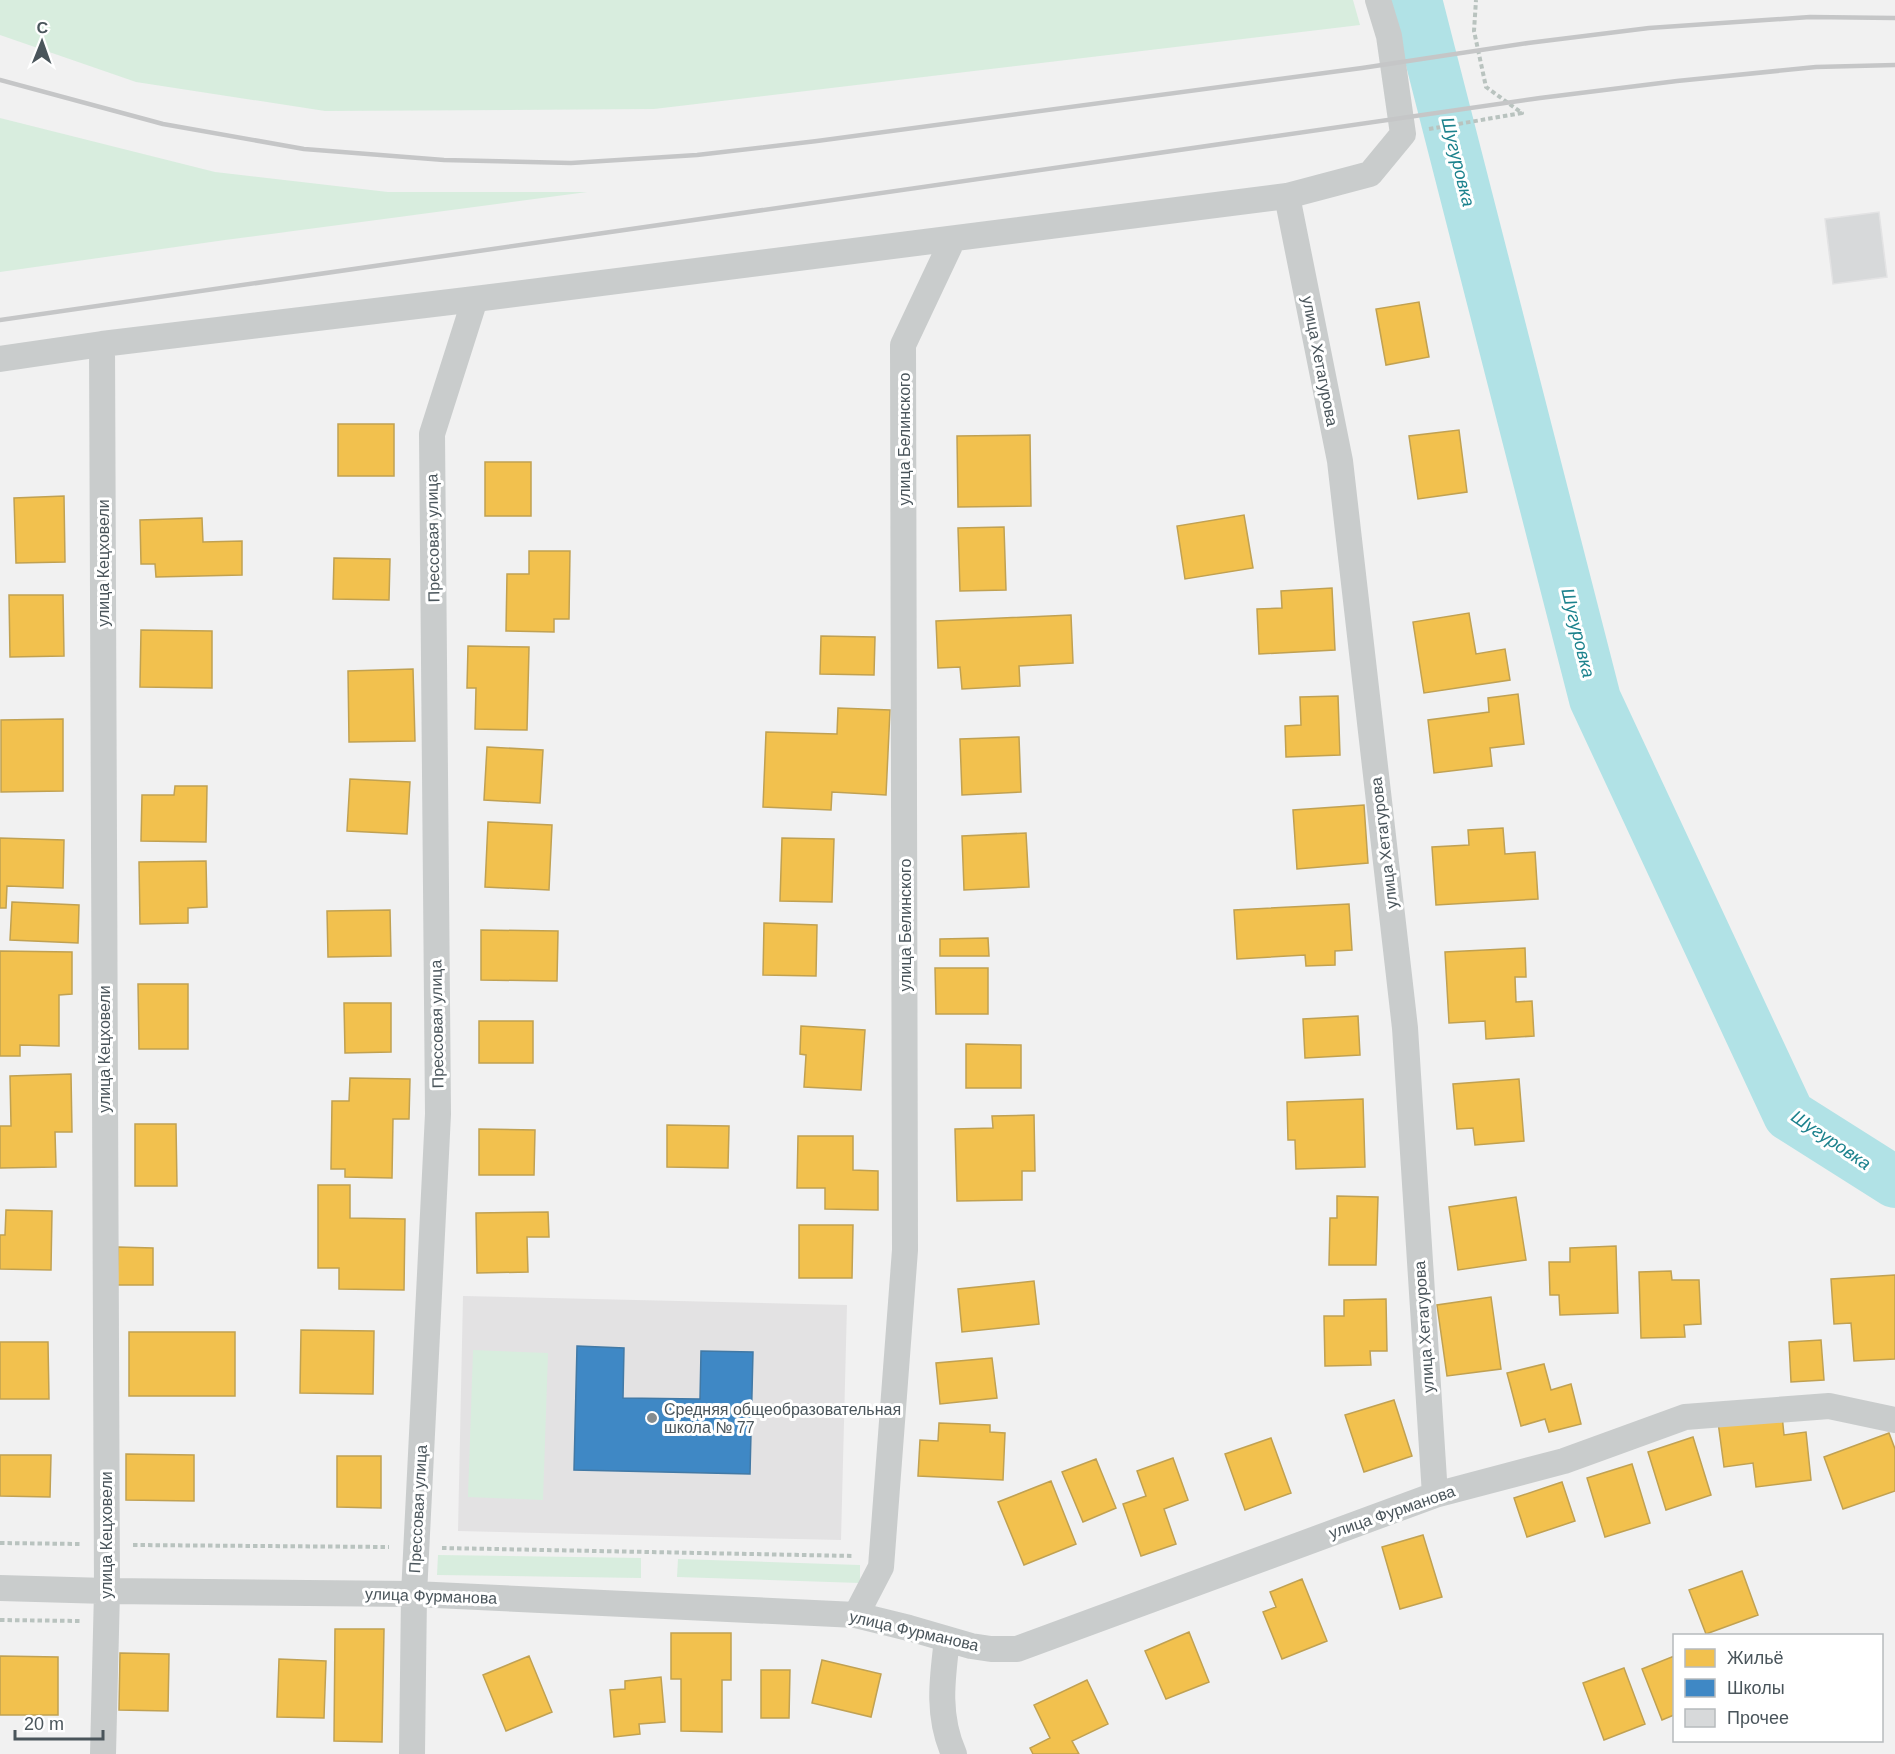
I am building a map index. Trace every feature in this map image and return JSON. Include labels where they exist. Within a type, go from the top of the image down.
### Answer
[{"type":"street","points":[[0,359],[102,344],[1287,196],[1370,174],[1403,134],[1389,36],[1378,0]]},
{"type":"street","name":"улица Хетагурова","points":[[1287,196],[1340,461],[1405,1028],[1435,1495]]},
{"type":"street","name":"улица Белинского","points":[[856,1615],[881,1567],[905,1250],[903,345],[953,239]]},
{"type":"street","name":"Прессовая улица","points":[[412,1754],[414,1594],[438,1114],[432,434],[475,299]]},
{"type":"street","name":"улица Кецховели","points":[[102,344],[107,1591],[103,1754]]},
{"type":"street","name":"улица Фурманова","points":[[0,1588],[414,1594],[856,1615],[948,1640],[991,1649],[1017,1649],[1435,1495],[1564,1461],[1685,1417],[1829,1406],[1895,1420]]},
{"type":"street","points":[[948,1640],[941,1688],[944,1720],[954,1754]]},
{"type":"path","points":[[1403,134],[1522,113],[1486,87],[1474,31],[1476,0]]},
{"type":"shaded area","name":"Средняя общеобразовательная школа № 77","points":[[463,1296],[847,1305],[841,1540],[458,1531]]},
{"type":"green space","points":[[0,0],[1353,0],[1360,25],[654,109],[325,111],[136,82],[0,35]]},
{"type":"green space","points":[[0,118],[215,172],[388,192],[587,192],[0,272]]},
{"type":"green space","points":[[473,1350],[548,1353],[543,1500],[468,1497]]},
{"type":"green space","points":[[438,1555],[641,1558],[641,1578],[437,1575]]},
{"type":"green space","points":[[678,1559],[860,1565],[860,1583],[677,1577]]},
{"type":"building: Жильё","points":[[1419,302],[1429,357],[1386,365],[1376,309]]},
{"type":"building: Жильё","points":[[338,424],[394,424],[394,476],[338,476]]},
{"type":"building: Жильё","points":[[1459,430],[1467,492],[1418,499],[1409,436]]},
{"type":"building: Жильё","points":[[1030,435],[1031,506],[958,507],[957,436]]},
{"type":"building: Жильё","points":[[485,462],[531,462],[531,516],[485,516]]},
{"type":"building: Жильё","points":[[64,496],[65,562],[16,563],[14,498]]},
{"type":"building: Жильё","points":[[1244,515],[1253,568],[1185,579],[1177,526]]},
{"type":"building: Жильё","points":[[202,518],[203,542],[242,541],[242,575],[156,577],[155,564],[141,564],[140,520]]},
{"type":"building: Жильё","points":[[1004,527],[1006,590],[960,591],[958,528]]},
{"type":"building: Жильё","points":[[529,551],[570,551],[569,619],[554,619],[554,632],[506,631],[507,574],[529,574]]},
{"type":"building: Жильё","points":[[334,558],[390,559],[389,600],[333,599]]},
{"type":"building: Жильё","points":[[1332,588],[1335,650],[1259,654],[1257,609],[1282,608],[1281,591]]},
{"type":"building: Жильё","points":[[9,595],[63,595],[64,656],[10,657]]},
{"type":"building: Жильё","points":[[1469,613],[1476,654],[1505,649],[1510,680],[1424,693],[1413,622]]},
{"type":"building: Жильё","points":[[1071,615],[1073,663],[1019,666],[1020,686],[962,689],[960,667],[938,668],[936,621]]},
{"type":"building: Жильё","points":[[141,630],[212,631],[212,688],[140,687]]},
{"type":"building: Жильё","points":[[821,636],[875,637],[874,675],[820,674]]},
{"type":"building: Жильё","points":[[468,646],[529,647],[527,730],[475,729],[476,688],[467,688]]},
{"type":"building: Жильё","points":[[413,669],[415,741],[349,742],[348,671]]},
{"type":"building: Жильё","points":[[1518,694],[1524,744],[1490,748],[1492,766],[1434,773],[1428,720],[1489,712],[1488,698]]},
{"type":"building: Жильё","points":[[1338,696],[1340,755],[1286,757],[1285,726],[1301,725],[1300,697]]},
{"type":"building: Жильё","points":[[838,708],[890,710],[886,795],[832,792],[831,810],[763,807],[766,732],[837,734]]},
{"type":"building: Жильё","points":[[63,719],[63,791],[1,792],[1,720]]},
{"type":"building: Жильё","points":[[1019,737],[1021,792],[962,795],[960,739]]},
{"type":"building: Жильё","points":[[487,747],[543,750],[540,803],[484,800]]},
{"type":"building: Жильё","points":[[350,779],[410,782],[407,834],[347,831]]},
{"type":"building: Жильё","points":[[175,786],[207,786],[206,842],[141,841],[142,795],[174,795]]},
{"type":"building: Жильё","points":[[1364,805],[1368,863],[1297,869],[1293,810]]},
{"type":"building: Жильё","points":[[488,822],[552,825],[549,890],[485,887]]},
{"type":"building: Жильё","points":[[1503,828],[1505,854],[1535,852],[1538,899],[1436,905],[1432,847],[1469,845],[1468,830]]},
{"type":"building: Жильё","points":[[1026,833],[1029,887],[964,890],[962,836]]},
{"type":"building: Жильё","points":[[0,838],[64,840],[63,888],[7,886],[6,908],[0,908]]},
{"type":"building: Жильё","points":[[782,838],[834,839],[832,902],[780,901]]},
{"type":"building: Жильё","points":[[206,861],[207,907],[188,908],[188,923],[140,924],[139,862]]},
{"type":"building: Жильё","points":[[12,902],[79,905],[78,943],[10,940]]},
{"type":"building: Жильё","points":[[1349,904],[1352,950],[1335,951],[1335,965],[1306,966],[1305,955],[1237,959],[1234,910]]},
{"type":"building: Жильё","points":[[390,910],[391,956],[328,957],[327,911]]},
{"type":"building: Жильё","points":[[764,923],[817,925],[816,976],[763,975]]},
{"type":"building: Жильё","points":[[481,930],[558,931],[557,981],[481,980]]},
{"type":"building: Жильё","points":[[988,938],[989,956],[940,956],[940,939]]},
{"type":"building: Жильё","points":[[1525,948],[1526,977],[1515,977],[1516,1002],[1532,1001],[1534,1036],[1486,1039],[1485,1021],[1449,1023],[1445,952]]},
{"type":"building: Жильё","points":[[0,951],[72,952],[72,994],[59,995],[59,1046],[20,1045],[20,1056],[0,1056]]},
{"type":"building: Жильё","points":[[935,968],[988,968],[988,1014],[936,1014]]},
{"type":"building: Жильё","points":[[138,984],[188,984],[188,1049],[139,1049]]},
{"type":"building: Жильё","points":[[344,1003],[391,1003],[391,1052],[345,1053]]},
{"type":"building: Жильё","points":[[1358,1016],[1360,1055],[1305,1058],[1303,1019]]},
{"type":"building: Жильё","points":[[479,1021],[533,1021],[533,1063],[479,1063]]},
{"type":"building: Жильё","points":[[801,1026],[865,1030],[861,1090],[804,1087],[806,1055],[800,1054]]},
{"type":"building: Жильё","points":[[966,1044],[1021,1045],[1021,1088],[966,1088]]},
{"type":"building: Жильё","points":[[71,1074],[72,1132],[55,1132],[56,1167],[0,1168],[0,1126],[11,1126],[10,1076]]},
{"type":"building: Жильё","points":[[350,1078],[410,1079],[409,1119],[393,1119],[392,1178],[345,1177],[345,1169],[331,1169],[332,1101],[349,1101]]},
{"type":"building: Жильё","points":[[1519,1079],[1524,1141],[1475,1145],[1473,1128],[1457,1129],[1453,1084]]},
{"type":"building: Жильё","points":[[1363,1099],[1365,1167],[1296,1169],[1295,1140],[1288,1140],[1287,1102]]},
{"type":"building: Жильё","points":[[1034,1115],[1035,1171],[1022,1171],[1022,1200],[957,1201],[955,1129],[993,1128],[992,1116]]},
{"type":"building: Жильё","points":[[135,1124],[176,1124],[177,1186],[135,1186]]},
{"type":"building: Жильё","points":[[667,1125],[729,1126],[728,1168],[667,1167]]},
{"type":"building: Жильё","points":[[479,1129],[535,1130],[534,1175],[479,1175]]},
{"type":"building: Жильё","points":[[798,1136],[853,1136],[853,1170],[878,1171],[878,1210],[825,1209],[825,1188],[797,1188]]},
{"type":"building: Жильё","points":[[318,1185],[350,1185],[350,1218],[405,1219],[404,1290],[339,1289],[339,1268],[318,1268]]},
{"type":"building: Жильё","points":[[1337,1196],[1378,1197],[1376,1265],[1329,1265],[1330,1218],[1337,1218]]},
{"type":"building: Жильё","points":[[1516,1197],[1526,1260],[1458,1270],[1449,1207]]},
{"type":"building: Жильё","points":[[6,1210],[52,1211],[51,1270],[0,1269],[0,1235],[5,1235]]},
{"type":"building: Жильё","points":[[548,1212],[549,1237],[527,1237],[528,1272],[477,1273],[476,1213]]},
{"type":"building: Жильё","points":[[799,1225],[853,1225],[852,1278],[799,1278]]},
{"type":"building: Жильё","points":[[1616,1246],[1618,1313],[1560,1315],[1559,1295],[1550,1295],[1549,1262],[1570,1262],[1570,1248]]},
{"type":"building: Жильё","points":[[118,1247],[153,1248],[153,1285],[117,1285]]},
{"type":"building: Жильё","points":[[1671,1271],[1672,1280],[1699,1280],[1701,1324],[1684,1325],[1685,1337],[1641,1338],[1639,1272]]},
{"type":"building: Жильё","points":[[1895,1275],[1895,1359],[1854,1361],[1851,1323],[1834,1324],[1831,1279]]},
{"type":"building: Жильё","points":[[1034,1281],[1039,1324],[962,1332],[958,1289]]},
{"type":"building: Жильё","points":[[1491,1297],[1501,1369],[1447,1376],[1437,1305]]},
{"type":"building: Жильё","points":[[1386,1299],[1387,1351],[1370,1351],[1371,1365],[1325,1366],[1324,1316],[1344,1316],[1344,1300]]},
{"type":"building: Жильё","points":[[301,1330],[374,1331],[373,1394],[300,1393]]},
{"type":"building: Жильё","points":[[129,1332],[235,1332],[235,1396],[129,1396]]},
{"type":"building: Жильё","points":[[1821,1340],[1824,1380],[1791,1382],[1789,1342]]},
{"type":"building: Жильё","points":[[0,1342],[48,1342],[49,1399],[0,1399]]},
{"type":"building: Жильё","points":[[992,1358],[997,1398],[940,1404],[936,1363]]},
{"type":"building: Жильё","points":[[1544,1364],[1551,1390],[1571,1384],[1581,1424],[1549,1432],[1545,1419],[1521,1426],[1507,1373]]},
{"type":"building: Жильё","points":[[1394,1400],[1412,1456],[1364,1472],[1345,1415]]},
{"type":"building: Жильё","points":[[1782,1415],[1784,1435],[1806,1432],[1811,1480],[1756,1487],[1753,1463],[1724,1467],[1718,1422]]},
{"type":"building: Жильё","points":[[939,1423],[990,1425],[990,1432],[1005,1433],[1003,1480],[918,1476],[920,1440],[938,1441]]},
{"type":"building: Жильё","points":[[1889,1433],[1895,1449],[1895,1491],[1843,1509],[1824,1457]]},
{"type":"building: Жильё","points":[[1693,1437],[1711,1495],[1666,1510],[1648,1452]]},
{"type":"building: Жильё","points":[[1271,1438],[1291,1493],[1245,1510],[1225,1454]]},
{"type":"building: Жильё","points":[[126,1454],[194,1455],[194,1501],[126,1500]]},
{"type":"building: Жильё","points":[[0,1455],[51,1455],[50,1497],[0,1496]]},
{"type":"building: Жильё","points":[[337,1456],[381,1456],[381,1508],[337,1507]]},
{"type":"building: Жильё","points":[[1173,1458],[1188,1500],[1164,1509],[1176,1544],[1141,1556],[1123,1504],[1146,1496],[1137,1471]]},
{"type":"building: Жильё","points":[[1096,1459],[1116,1508],[1083,1522],[1062,1472]]},
{"type":"building: Жильё","points":[[1632,1464],[1650,1523],[1605,1537],[1587,1478]]},
{"type":"building: Жильё","points":[[1051,1481],[1076,1544],[1024,1565],[998,1502]]},
{"type":"building: Жильё","points":[[1562,1482],[1575,1521],[1527,1537],[1514,1498]]},
{"type":"building: Жильё","points":[[1423,1535],[1442,1597],[1400,1609],[1382,1547]]},
{"type":"building: Жильё","points":[[1742,1571],[1758,1615],[1706,1634],[1689,1590]]},
{"type":"building: Жильё","points":[[1302,1579],[1327,1641],[1282,1659],[1263,1612],[1276,1607],[1270,1592]]},
{"type":"building: Жильё","points":[[335,1629],[384,1629],[382,1742],[334,1741]]},
{"type":"building: Жильё","points":[[1189,1632],[1209,1682],[1166,1699],[1145,1651]]},
{"type":"building: Жильё","points":[[671,1633],[731,1633],[731,1680],[722,1680],[722,1732],[681,1731],[681,1679],[671,1679]]},
{"type":"building: Жильё","points":[[120,1653],[169,1654],[168,1711],[119,1710]]},
{"type":"building: Жильё","points":[[0,1656],[58,1657],[58,1715],[0,1715]]},
{"type":"building: Жильё","points":[[529,1656],[552,1712],[506,1731],[483,1675]]},
{"type":"building: Жильё","points":[[1673,1656],[1673,1715],[1662,1720],[1642,1669]]},
{"type":"building: Жильё","points":[[279,1659],[326,1661],[324,1718],[277,1717]]},
{"type":"building: Жильё","points":[[822,1660],[881,1674],[871,1717],[812,1703]]},
{"type":"building: Жильё","points":[[1624,1668],[1645,1724],[1604,1740],[1583,1683]]},
{"type":"building: Жильё","points":[[761,1670],[790,1670],[789,1718],[761,1718]]},
{"type":"building: Жильё","points":[[661,1677],[665,1722],[639,1724],[640,1734],[614,1737],[610,1690],[625,1689],[625,1681]]},
{"type":"building: Жильё","points":[[1087,1680],[1108,1724],[1072,1741],[1079,1754],[1033,1754],[1030,1748],[1050,1738],[1034,1705]]},
{"type":"building: Школы","points":[[577,1346],[624,1348],[623,1398],[700,1399],[701,1351],[753,1352],[750,1474],[574,1470]]},
{"type":"building: Прочее","points":[[1879,212],[1887,277],[1833,284],[1825,219]]},
{"type":"waterway","name":"Шугуровка","points":[[1416,0],[1595,699],[1789,1115],[1895,1182]]},
{"type":"railway","points":[[0,80],[163,124],[304,149],[444,160],[571,163],[697,155],[817,141],[1649,28],[1810,17],[1895,18]]},
{"type":"railway","points":[[0,320],[1540,98],[1816,67],[1895,65]]},
{"type":"place","name":"Средняя общеобразовательная школа № 77","points":[[652,1418]]}]
